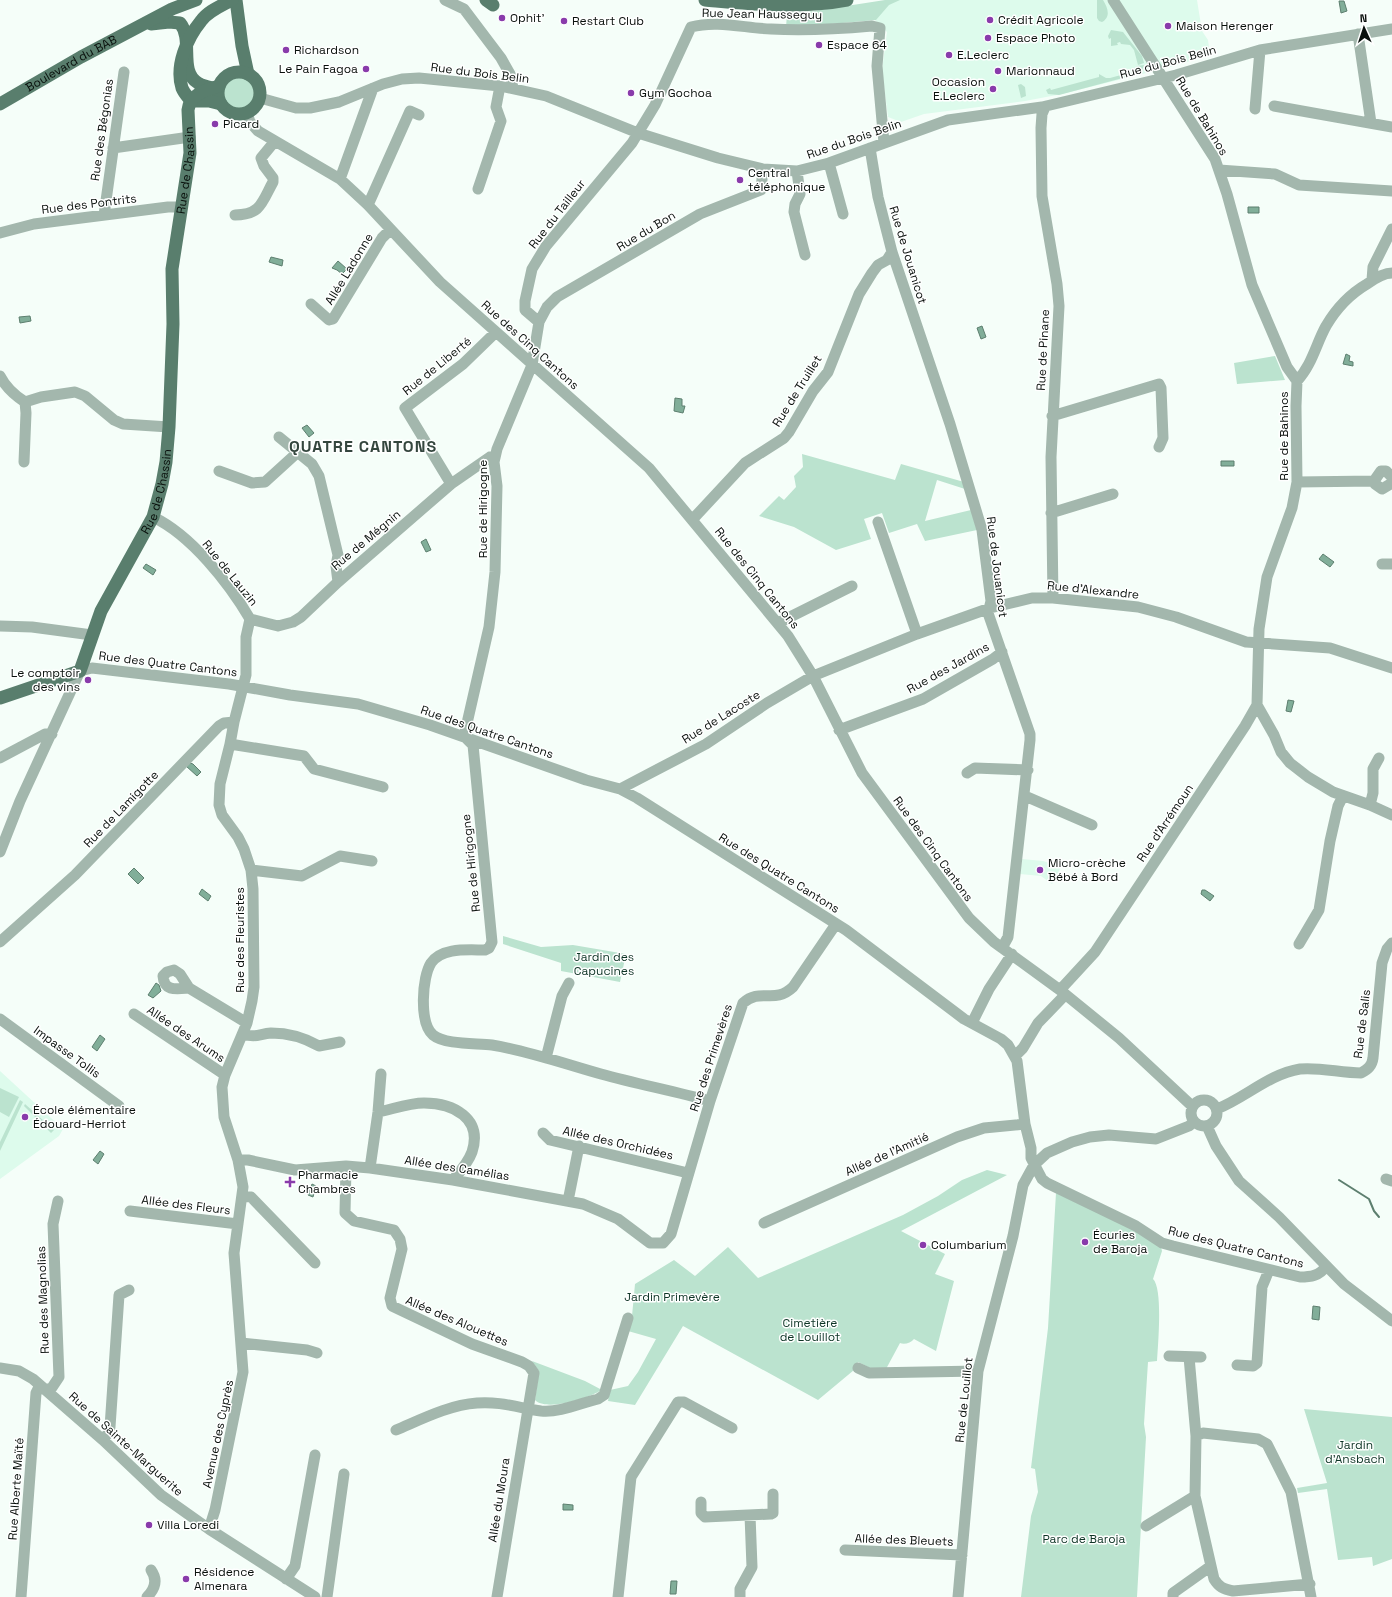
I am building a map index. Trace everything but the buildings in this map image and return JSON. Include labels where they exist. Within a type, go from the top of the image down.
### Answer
[{"type":"main road","name":"Boulevard du BAB","points":[[0,104],[68,64],[172,9],[196,0]]},
{"type":"main road","name":"Boulevard du BAB","points":[[143,25],[228,0]]},
{"type":"main road","points":[[228,0],[235,19],[248,74]]},
{"type":"main road","points":[[191,101],[182,89],[180,72],[182,57],[201,20],[212,10],[232,0]]},
{"type":"main road","points":[[236,0],[235,19],[237,60]]},
{"type":"main road","points":[[711,0],[767,6],[805,5],[847,0]]},
{"type":"main road","points":[[143,25],[169,22],[180,23],[184,28],[188,44],[187,58],[192,78],[199,84],[216,87]]},
{"type":"main road","points":[[231,74],[242,46]]},
{"type":"main road","points":[[236,72],[248,74],[260,87],[260,98],[257,104],[247,113],[242,114],[230,112],[221,104],[209,101],[191,101],[200,92],[216,87],[224,79],[236,72]]},
{"type":"main road","points":[[216,87],[221,104]]},
{"type":"main road","name":"Rue de Chassin","points":[[80,671],[92,635],[112,590],[136,552],[153,517],[166,462],[173,330],[172,270],[189,165],[190,137],[188,110],[191,101]]},
{"type":"main road","points":[[0,698],[80,671]]},
{"type":"street","points":[[445,0],[464,9],[501,58],[510,74],[513,88]]},
{"type":"street","name":"Rue de Bahinos","points":[[1113,0],[1201,135],[1219,170],[1252,285],[1287,367],[1297,381],[1297,482],[1292,508],[1267,577],[1258,644],[1257,705]]},
{"type":"street","name":"Rue Jean Hausseguy","points":[[638,133],[668,78],[691,27],[716,24],[772,29],[818,29],[872,26],[880,28],[877,66],[884,143]]},
{"type":"street","name":"Rue du Bois Belin","points":[[260,98],[296,108],[310,108],[339,102],[391,81],[418,78],[500,86],[546,96],[638,133],[703,154],[763,169],[797,171],[829,163],[948,120],[1045,106],[1164,78],[1260,50],[1392,29]]},
{"type":"street","points":[[1358,34],[1371,123]]},
{"type":"street","points":[[1255,110],[1260,50]]},
{"type":"street","name":"Rue des Bégonias","points":[[104,215],[112,148],[124,72]]},
{"type":"street","points":[[478,189],[501,121],[496,107],[500,86]]},
{"type":"street","points":[[340,179],[373,88]]},
{"type":"street","name":"Rue de Pinane","points":[[1045,106],[1042,114],[1041,128],[1042,196],[1057,284],[1059,306],[1052,416],[1051,513],[1053,598]]},
{"type":"street","points":[[1274,106],[1392,126]]},
{"type":"street","points":[[368,205],[410,111],[419,116]]},
{"type":"street","name":"Rue des Cinq Cantons","points":[[247,113],[254,127],[340,179],[368,205],[440,282],[649,468],[778,623],[813,676],[862,773],[952,897],[969,918],[1002,948],[1063,993],[1119,1038],[1192,1106]]},
{"type":"street","name":"Rue du Tailleur","points":[[539,322],[525,310],[525,301],[532,269],[546,246],[638,133]]},
{"type":"street","points":[[112,148],[190,137]]},
{"type":"street","points":[[235,215],[247,215],[256,210],[273,182],[273,178],[264,166],[262,158],[275,141]]},
{"type":"street","name":"Rue de Jouanicot","points":[[870,148],[884,222],[892,252],[977,511],[984,545],[991,601],[988,613],[1030,734],[1028,770],[1008,936],[1002,948]]},
{"type":"street","points":[[829,163],[843,214]]},
{"type":"street","name":"Rue du Bon","points":[[539,322],[547,307],[557,297],[700,214],[761,190],[763,169]]},
{"type":"street","points":[[1219,170],[1276,174],[1299,185],[1392,191]]},
{"type":"street","points":[[797,171],[800,194],[795,204],[794,212],[805,255]]},
{"type":"street","name":"Rue des Pontrits","points":[[0,233],[34,224],[182,207]]},
{"type":"street","points":[[1372,280],[1373,267],[1392,229]]},
{"type":"street","name":"Allée Ladonne","points":[[311,304],[329,320],[333,319],[337,315],[382,238],[390,230]]},
{"type":"street","name":"Rue de Truillet","points":[[692,520],[745,463],[784,438],[789,432],[813,391],[828,372],[858,294],[878,265],[887,260],[892,252]]},
{"type":"street","points":[[1297,381],[1305,373],[1326,327],[1342,304],[1372,280],[1392,272]]},
{"type":"street","points":[[532,365],[539,322]]},
{"type":"street","name":"Rue de Liberté","points":[[451,484],[405,408],[463,364],[496,332]]},
{"type":"street","name":"Rue de Hirigogne","points":[[532,365],[495,456],[494,462],[497,486],[496,572],[489,627],[465,732],[466,738],[473,745],[492,945],[485,950],[449,952],[439,955],[433,960],[426,974],[423,1015],[432,1034],[445,1040],[508,1048],[710,1101]]},
{"type":"street","points":[[0,376],[4,384],[13,394],[25,402]]},
{"type":"street","points":[[1052,416],[1158,384],[1161,388],[1163,438],[1159,447]]},
{"type":"street","points":[[25,402],[41,397],[75,392],[85,396],[114,420],[123,424],[169,428]]},
{"type":"street","points":[[24,462],[25,402]]},
{"type":"street","points":[[279,437],[312,464],[319,476],[338,555],[336,566],[338,582]]},
{"type":"street","points":[[219,471],[252,483],[266,482],[298,452]]},
{"type":"street","name":"Rue de Mégnin","points":[[250,619],[278,626],[293,622],[301,617],[338,582],[451,484],[490,457],[495,456]]},
{"type":"street","points":[[1374,481],[1381,472],[1386,471],[1392,478]]},
{"type":"street","points":[[1297,482],[1374,481]]},
{"type":"street","points":[[1374,481],[1374,484],[1382,489],[1392,483]]},
{"type":"street","points":[[1051,513],[1113,494]]},
{"type":"street","name":"Rue de Lauzin","points":[[153,517],[178,533],[196,550],[237,598],[250,619],[246,637],[246,675],[242,686]]},
{"type":"street","points":[[878,522],[917,634]]},
{"type":"street","points":[[778,623],[852,586]]},
{"type":"street","name":"Rue d'Alexandre","points":[[813,676],[917,634],[990,608],[1032,598],[1053,598],[1138,607],[1176,617],[1246,642],[1330,648],[1392,668]]},
{"type":"street","points":[[0,626],[32,627],[92,635]]},
{"type":"street","name":"Rue des Jardins","points":[[839,730],[923,699],[993,659],[1002,652]]},
{"type":"street","name":"Rue des Quatre Cantons","points":[[80,671],[92,668],[242,686],[290,695],[344,701],[430,725],[586,780],[620,789],[836,924],[964,1019],[1001,1039],[1012,1050],[1015,1056],[1025,1124],[1031,1148],[1031,1158],[1042,1179],[1136,1226],[1162,1243],[1300,1278],[1312,1277],[1323,1271],[1326,1266]]},
{"type":"street","name":"Rue de Chassin","points":[[0,852],[20,801],[80,671]]},
{"type":"street","name":"Rue de Lacoste","points":[[620,789],[706,744],[774,699],[813,676]]},
{"type":"street","points":[[234,722],[242,686]]},
{"type":"street","points":[[1257,705],[1274,735],[1281,752],[1290,763],[1308,777],[1343,796],[1370,805],[1392,816]]},
{"type":"street","name":"Rue d'Arrémoun","points":[[1015,1056],[1023,1048],[1038,1023],[1095,952],[1245,726],[1257,705]]},
{"type":"street","name":"Rue des Fleuristes","points":[[234,722],[220,784],[219,805],[222,815],[244,848],[251,870],[253,889],[254,987],[247,1023],[225,1075],[222,1087],[223,1111],[228,1136],[238,1160]]},
{"type":"street","name":"Rue de Lamigotte","points":[[0,942],[75,875],[219,726],[224,723],[234,722]]},
{"type":"street","points":[[0,758],[45,734],[52,734]]},
{"type":"street","points":[[230,744],[304,756],[314,769],[382,787]]},
{"type":"street","points":[[1370,805],[1373,793],[1373,769],[1379,758]]},
{"type":"street","points":[[967,773],[975,768],[1028,770]]},
{"type":"street","points":[[1025,796],[1092,825]]},
{"type":"street","points":[[1299,944],[1319,910],[1332,834],[1338,806],[1343,796]]},
{"type":"street","points":[[251,870],[302,876],[340,856],[372,861]]},
{"type":"street","name":"Rue des Primevères","points":[[660,1244],[666,1241],[672,1234],[688,1173],[710,1101],[743,1003],[755,995],[776,997],[786,994],[792,988],[836,924]]},
{"type":"street","name":"Rue de Salis","points":[[1217,1109],[1275,1077],[1290,1072],[1311,1069],[1361,1073],[1368,1069],[1372,1064],[1373,1058],[1382,963],[1387,949],[1392,943]]},
{"type":"street","points":[[972,1023],[989,990],[1012,954]]},
{"type":"street","points":[[546,1058],[562,996],[569,983]]},
{"type":"street","points":[[189,988],[247,1023]]},
{"type":"street","name":"Allée des Arums","points":[[134,1014],[225,1075]]},
{"type":"street","name":"Impasse Tollis","points":[[0,1019],[120,1106]]},
{"type":"street","points":[[243,1034],[251,1037],[270,1034],[304,1037],[319,1046],[340,1042]]},
{"type":"street","points":[[370,1168],[382,1074]]},
{"type":"street","points":[[1203,1099],[1212,1102],[1217,1109],[1215,1122],[1207,1126],[1200,1126],[1194,1122],[1191,1114],[1192,1106],[1203,1099]]},
{"type":"street","points":[[378,1112],[422,1103],[435,1104],[456,1109],[468,1118],[474,1136],[472,1153],[466,1164],[452,1180]]},
{"type":"street","points":[[1034,1165],[1047,1153],[1072,1142],[1090,1137],[1109,1135],[1156,1139],[1194,1122]]},
{"type":"street","name":"Allée de l'Amitié","points":[[764,1223],[957,1137],[984,1128],[1025,1124]]},
{"type":"street","points":[[1207,1126],[1216,1146],[1233,1174],[1279,1217],[1344,1284],[1392,1320]]},
{"type":"street","name":"Allée des Orchidées","points":[[543,1133],[550,1140],[688,1173]]},
{"type":"street","points":[[568,1201],[579,1146]]},
{"type":"street","name":"Allée des Camélias","points":[[238,1160],[295,1170],[346,1166],[370,1168],[452,1180],[568,1201],[609,1214],[628,1226],[647,1242],[660,1244]]},
{"type":"street","name":"Avenue des Cyprès","points":[[209,1529],[215,1510],[242,1380],[241,1343],[234,1252],[243,1196],[242,1177],[238,1160]]},
{"type":"street","name":"Rue de Louillot","points":[[958,1597],[978,1371],[1014,1236],[1023,1185],[1034,1165]]},
{"type":"street","name":"Allée des Alouettes","points":[[346,1166],[345,1213],[354,1221],[394,1230],[400,1239],[402,1249],[390,1298],[392,1306],[472,1344],[522,1362],[529,1366],[534,1373],[529,1407]]},
{"type":"street","points":[[243,1196],[251,1197],[315,1263]]},
{"type":"street","name":"Rue des Magnolias","points":[[43,1388],[51,1389],[59,1377],[53,1224],[58,1201]]},
{"type":"street","name":"Allée des Fleurs","points":[[130,1211],[238,1224]]},
{"type":"street","points":[[1237,1365],[1254,1366],[1258,1363],[1262,1286],[1269,1270]]},
{"type":"street","points":[[103,1440],[109,1432],[110,1427],[119,1295],[129,1290]]},
{"type":"street","points":[[396,1430],[427,1416],[463,1405],[489,1403],[529,1407],[542,1411],[554,1410],[598,1399],[604,1395],[606,1390],[628,1318]]},
{"type":"street","points":[[241,1343],[307,1350],[317,1353]]},
{"type":"street","points":[[1169,1356],[1201,1357]]},
{"type":"street","points":[[1189,1357],[1196,1436],[1195,1496],[1214,1579],[1223,1590],[1233,1591],[1310,1584]]},
{"type":"street","name":"Rue de Sainte-Marguerite","points":[[0,1368],[19,1371],[43,1388],[103,1440],[161,1495],[209,1529],[315,1597]]},
{"type":"street","points":[[858,1368],[869,1373],[978,1371]]},
{"type":"street","name":"Rue Alberte Maïté","points":[[21,1597],[35,1400],[38,1389],[43,1388]]},
{"type":"street","points":[[618,1597],[631,1477],[678,1402],[684,1402],[732,1428]]},
{"type":"street","name":"Allée du Moura","points":[[497,1597],[512,1498],[529,1407]]},
{"type":"street","points":[[1196,1436],[1203,1432],[1258,1439],[1267,1444],[1291,1492],[1310,1584],[1311,1597]]},
{"type":"street","points":[[286,1579],[295,1566],[315,1454]]},
{"type":"street","points":[[327,1597],[344,1474]]},
{"type":"street","points":[[701,1502],[701,1513],[705,1517],[773,1513],[773,1494]]},
{"type":"street","points":[[1146,1526],[1195,1496]]},
{"type":"street","points":[[740,1597],[740,1589],[752,1567],[750,1515]]},
{"type":"street","name":"Allée des Bleuets","points":[[845,1550],[962,1555]]},
{"type":"street","points":[[1174,1597],[1173,1593],[1211,1566]]},
{"type":"street","points":[[147,1597],[153,1590],[155,1583],[155,1576],[151,1570]]},
{"type":"shaded area","points":[[1197,0],[1202,31],[1208,40],[1210,55],[1170,67],[1062,94],[1025,101],[924,114],[901,122],[888,117],[882,70],[887,32],[875,20],[891,1]]},
{"type":"shaded area","points":[[1339,1],[1344,1],[1347,11],[1341,13]]},
{"type":"shaded area","points":[[1248,207],[1259,207],[1259,213],[1248,213]]},
{"type":"shaded area","points":[[271,257],[283,260],[282,266],[269,262]]},
{"type":"shaded area","points":[[338,261],[347,269],[342,274],[332,268]]},
{"type":"shaded area","points":[[30,316],[31,321],[20,323],[19,317]]},
{"type":"shaded area","points":[[982,326],[986,337],[981,339],[977,328]]},
{"type":"shaded area","points":[[1346,354],[1350,356],[1349,361],[1353,362],[1353,366],[1343,364]]},
{"type":"shaded area","points":[[675,398],[682,399],[682,406],[685,406],[683,413],[674,411]]},
{"type":"shaded area","points":[[307,425],[314,433],[309,437],[302,428]]},
{"type":"shaded area","points":[[1221,461],[1234,461],[1234,466],[1221,466]]},
{"type":"shaded area","points":[[426,539],[431,550],[426,552],[421,542]]},
{"type":"shaded area","points":[[1323,554],[1334,562],[1330,567],[1319,559]]},
{"type":"shaded area","points":[[146,564],[156,570],[153,575],[143,568]]},
{"type":"shaded area","points":[[1288,700],[1294,701],[1291,712],[1286,711]]},
{"type":"shaded area","points":[[190,763],[201,772],[197,776],[186,766]]},
{"type":"shaded area","name":"Micro-crèche Bébé à Bord","points":[[1022,859],[1043,861],[1061,867],[1052,884],[1041,876],[1020,874]]},
{"type":"shaded area","points":[[134,868],[144,878],[138,884],[128,874]]},
{"type":"shaded area","points":[[202,889],[211,896],[208,901],[199,894]]},
{"type":"shaded area","points":[[1202,890],[1205,890],[1214,896],[1210,901],[1201,894]]},
{"type":"shaded area","points":[[156,983],[159,985],[161,991],[153,998],[148,995]]},
{"type":"shaded area","points":[[100,1035],[105,1039],[97,1051],[92,1047]]},
{"type":"shaded area","name":"École élémentaire Édouard-Herriot","points":[[0,1071],[63,1129],[59,1136],[0,1179]]},
{"type":"shaded area","points":[[100,1151],[104,1154],[98,1164],[93,1160]]},
{"type":"shaded area","points":[[312,1184],[316,1186],[313,1197],[308,1195]]},
{"type":"shaded area","points":[[1313,1306],[1320,1307],[1319,1320],[1312,1319]]},
{"type":"shaded area","points":[[563,1504],[573,1505],[573,1510],[563,1510]]},
{"type":"shaded area","points":[[671,1581],[677,1581],[676,1594],[670,1594]]},
{"type":"green space","points":[[885,0],[900,0],[889,5],[876,20],[786,28],[787,13],[814,11]]},
{"type":"green space","points":[[1097,0],[1103,0],[1108,12],[1107,18],[1102,22],[1097,18]]},
{"type":"green space","points":[[1111,30],[1123,32],[1142,56],[1144,63],[1138,65],[1134,50],[1130,45],[1121,44],[1120,42],[1117,43],[1118,45],[1111,46],[1111,38],[1109,39],[1108,36]]},
{"type":"green space","points":[[1144,65],[1142,70],[1134,75],[1059,95],[1048,94],[1046,90],[1099,77],[1099,74],[1106,78],[1110,78],[1132,72],[1137,66]]},
{"type":"green space","points":[[236,78],[242,78],[252,85],[255,94],[254,100],[248,107],[242,110],[236,110],[226,103],[223,97],[223,91],[230,81]]},
{"type":"green space","points":[[1021,84],[1025,87],[1026,96],[1021,98],[1018,85]]},
{"type":"green space","points":[[1275,356],[1285,380],[1237,384],[1234,363]]},
{"type":"green space","points":[[802,454],[895,480],[901,464],[964,482],[965,489],[937,480],[925,521],[971,510],[977,530],[925,541],[917,524],[889,533],[882,513],[864,519],[871,539],[836,550],[794,527],[759,516],[779,496],[784,500],[796,487],[794,476],[803,467]]},
{"type":"green space","name":"Jardin des Capucines","points":[[503,936],[541,947],[573,945],[626,954],[620,982],[561,971],[561,963],[503,944]]},
{"type":"green space","points":[[0,1088],[19,1097],[9,1117],[0,1112]]},
{"type":"green space","points":[[20,1100],[23,1102],[0,1151],[0,1142]]},
{"type":"green space","points":[[25,1104],[54,1130],[51,1133],[24,1106]]},
{"type":"green space","name":"Cimetière de Louillot","points":[[987,1170],[1007,1175],[901,1231],[945,1254],[935,1274],[954,1281],[936,1351],[914,1339],[911,1342],[903,1344],[900,1343],[886,1369],[870,1368],[858,1362],[854,1370],[818,1400],[683,1326],[635,1405],[608,1401],[610,1390],[628,1386],[638,1372],[656,1339],[628,1331],[632,1316],[635,1284],[674,1260],[695,1276],[728,1247],[758,1278],[903,1215],[938,1196],[962,1180]]},
{"type":"green space","name":"Parc de Baroja","points":[[1056,1193],[1149,1236],[1161,1247],[1162,1251],[1153,1279],[1156,1284],[1159,1305],[1158,1343],[1157,1361],[1148,1362],[1144,1424],[1146,1437],[1137,1597],[1021,1597],[1031,1516],[1038,1492],[1035,1469],[1031,1468],[1048,1328]]},
{"type":"green space","points":[[532,1361],[585,1381],[602,1390],[578,1400],[549,1405],[541,1403],[535,1400],[539,1371]]},
{"type":"green space","name":"Jardin d'Ansbach","points":[[1304,1409],[1392,1417],[1392,1559],[1373,1566],[1372,1557],[1338,1560],[1327,1489],[1298,1493],[1297,1488],[1327,1483]]},
{"type":"waterway","points":[[1339,1180],[1369,1199],[1374,1211],[1379,1217]]},
{"type":"place","name":"Ophit'","points":[[502,18]]},
{"type":"place","name":"Crédit Agricole","points":[[990,20]]},
{"type":"place","name":"Restart Club","points":[[564,21]]},
{"type":"place","name":"Maison Herenger","points":[[1168,26]]},
{"type":"place","name":"Espace Photo","points":[[988,38]]},
{"type":"place","name":"Espace 64","points":[[819,45]]},
{"type":"place","name":"Richardson","points":[[286,50]]},
{"type":"place","name":"E.Leclerc","points":[[949,55]]},
{"type":"place","name":"Le Pain Fagoa","points":[[366,69]]},
{"type":"place","name":"Marionnaud","points":[[998,71]]},
{"type":"place","name":"Occasion E.Leclerc","points":[[993,89]]},
{"type":"place","name":"Gym Gochoa","points":[[631,93]]},
{"type":"place","name":"Picard","points":[[215,124]]},
{"type":"place","name":"Central téléphonique","points":[[740,180]]},
{"type":"place","name":"Le comptoir des vins","points":[[88,680]]},
{"type":"place","name":"Micro-crèche Bébé à Bord","points":[[1040,870]]},
{"type":"place","name":"École élémentaire Édouard-Herriot","points":[[25,1117]]},
{"type":"place","name":"Pharmacie Chambres","points":[[290,1182]]},
{"type":"place","name":"Écuries de Baroja","points":[[1085,1242]]},
{"type":"place","name":"Columbarium","points":[[923,1245]]},
{"type":"place","name":"Villa Loredi","points":[[149,1525]]},
{"type":"place","name":"Résidence Almenara","points":[[186,1579]]},
{"type":"district","name":"QUATRE CANTONS","points":[[363,446]]},
{"type":"park label","name":"Jardin Primevère","points":[[672,1297]]}]
